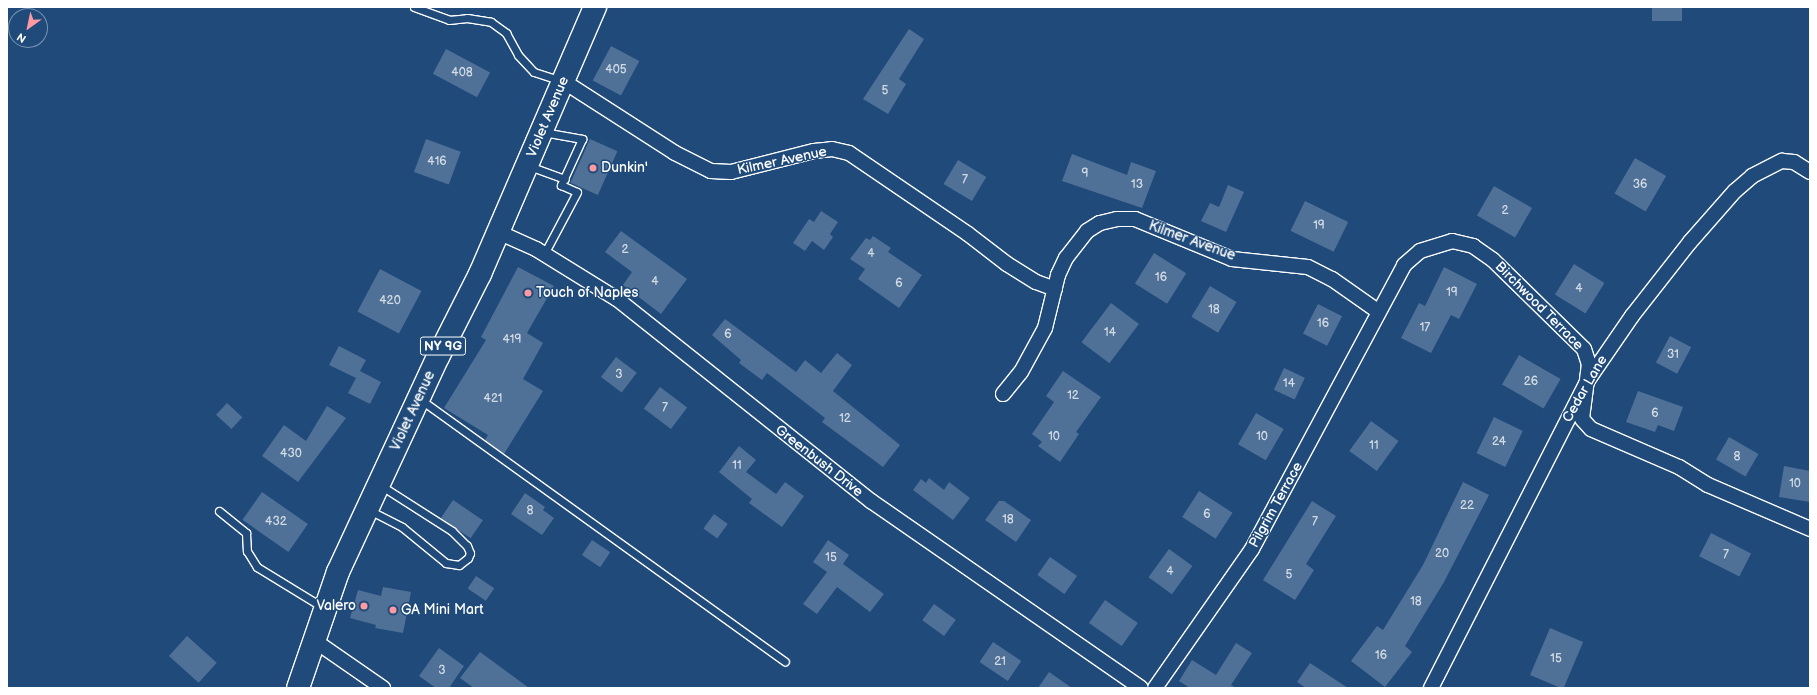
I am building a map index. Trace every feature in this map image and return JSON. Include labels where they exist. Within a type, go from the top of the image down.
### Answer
[{"type":"main road","name":"Violet Avenue","points":[[298,688],[338,572],[498,232],[595,7]]},
{"type":"street","name":"Kilmer Avenue","points":[[563,81],[675,153],[711,171],[731,172],[814,151],[832,149],[848,153],[968,234],[1007,264],[1036,282],[1055,289]]},
{"type":"street","name":"Cedar Lane","points":[[1431,688],[1588,380],[1632,316],[1690,242],[1735,191],[1752,176],[1782,161],[1794,162],[1810,172]]},
{"type":"street","name":"Kilmer Avenue","points":[[1003,394],[1021,372],[1045,328],[1055,289],[1066,258],[1087,231],[1100,223],[1117,219],[1135,219],[1232,259],[1308,267],[1332,279],[1379,312]]},
{"type":"street","name":"Greenbush Drive","points":[[498,232],[544,254],[617,299],[871,501],[1141,688]]},
{"type":"street","name":"Birchwood Terrace","points":[[1379,312],[1404,265],[1420,251],[1452,241],[1473,246],[1493,260],[1584,349],[1589,364],[1582,420],[1591,429],[1678,467],[1708,485],[1810,529]]},
{"type":"street","name":"Pilgrim Terrace","points":[[1155,688],[1252,549],[1379,312]]},
{"type":"street","points":[[315,641],[383,688]]},
{"type":"lane","points":[[414,7],[449,20],[467,18],[491,22],[506,33],[518,55],[534,72],[563,81]]},
{"type":"lane","points":[[542,132],[582,139],[561,185],[578,192],[544,254]]},
{"type":"lane","points":[[527,166],[564,179]]},
{"type":"lane","points":[[419,399],[785,662]]},
{"type":"lane","points":[[367,509],[402,526],[446,563],[459,565],[468,558],[470,553],[466,546],[452,531],[379,484]]},
{"type":"lane","points":[[219,511],[246,533],[247,551],[257,567],[326,609]]},
{"type":"building","points":[[1652,7],[1682,7],[1682,21],[1652,21]]},
{"type":"building","points":[[909,29],[924,39],[899,79],[906,84],[888,114],[863,99]]},
{"type":"building","points":[[611,46],[639,61],[621,95],[593,80]]},
{"type":"building","points":[[446,49],[490,72],[477,97],[433,74]]},
{"type":"building","points":[[426,139],[461,152],[449,185],[414,172]]},
{"type":"building","name":"Dunkin'","points":[[590,139],[617,151],[598,195],[570,183]]},
{"type":"building","points":[[1072,154],[1127,175],[1131,162],[1156,171],[1142,208],[1062,181]]},
{"type":"building","points":[[1635,158],[1666,176],[1646,212],[1614,194]]},
{"type":"building","points":[[958,160],[986,177],[972,201],[944,184]]},
{"type":"building","points":[[1228,185],[1244,192],[1226,232],[1201,221],[1210,203],[1219,207]]},
{"type":"building","points":[[1494,186],[1532,208],[1515,237],[1477,215]]},
{"type":"building","points":[[1305,201],[1348,222],[1334,252],[1291,231]]},
{"type":"building","points":[[821,211],[838,222],[830,234],[833,237],[824,250],[812,241],[805,251],[793,243],[809,219],[814,222]]},
{"type":"building","points":[[621,231],[687,279],[661,314],[623,285],[632,272],[605,252]]},
{"type":"building","points":[[873,236],[891,248],[888,252],[922,275],[899,308],[858,279],[865,269],[850,259],[866,238],[870,240]]},
{"type":"building","points":[[1154,253],[1186,273],[1167,304],[1135,284]]},
{"type":"building","points":[[1574,264],[1605,283],[1585,314],[1555,295]]},
{"type":"building","points":[[518,267],[554,286],[527,333],[543,343],[523,379],[543,391],[504,454],[485,440],[488,435],[444,408],[486,340],[481,337]]},
{"type":"building","points":[[1444,267],[1477,284],[1459,319],[1451,315],[1431,353],[1401,338],[1419,303],[1425,306]]},
{"type":"building","points":[[380,269],[421,291],[399,333],[357,311]]},
{"type":"building","points":[[1210,286],[1237,302],[1218,333],[1191,317]]},
{"type":"building","points":[[1111,303],[1139,324],[1109,363],[1082,342]]},
{"type":"building","points":[[1318,304],[1342,316],[1327,346],[1303,333]]},
{"type":"building","points":[[725,319],[796,372],[805,360],[821,373],[837,353],[852,365],[833,391],[900,445],[883,467],[822,422],[825,418],[767,373],[762,380],[739,363],[741,360],[712,335]]},
{"type":"building","points":[[1670,336],[1691,347],[1677,374],[1656,362]]},
{"type":"building","points":[[339,346],[366,360],[360,371],[381,382],[370,404],[348,393],[356,378],[329,365]]},
{"type":"building","points":[[1519,355],[1561,379],[1544,408],[1502,384]]},
{"type":"building","points":[[616,357],[637,373],[622,393],[601,377]]},
{"type":"building","points":[[1284,368],[1305,378],[1295,399],[1274,390]]},
{"type":"building","points":[[1063,371],[1101,397],[1076,432],[1079,434],[1060,462],[1038,446],[1042,442],[1032,434],[1054,402],[1046,396]]},
{"type":"building","points":[[660,387],[687,407],[671,429],[644,409]]},
{"type":"building","points":[[1638,391],[1683,407],[1674,431],[1658,425],[1655,432],[1626,422]]},
{"type":"building","points":[[227,403],[242,417],[231,429],[216,415]]},
{"type":"building","points":[[327,406],[346,418],[298,482],[262,456],[284,425],[306,441]]},
{"type":"building","points":[[1256,413],[1284,429],[1266,460],[1238,444]]},
{"type":"building","points":[[1494,417],[1523,431],[1505,467],[1476,453]]},
{"type":"building","points":[[1371,421],[1399,441],[1377,471],[1349,451]]},
{"type":"building","points":[[1729,437],[1758,454],[1745,477],[1716,460]]},
{"type":"building","points":[[739,446],[756,460],[746,472],[776,494],[785,482],[804,496],[782,527],[749,503],[752,499],[719,472]]},
{"type":"building","points":[[1784,466],[1810,471],[1810,502],[1779,497]]},
{"type":"building","points":[[929,478],[944,490],[949,482],[970,498],[953,520],[913,490],[921,479],[926,483]]},
{"type":"building","points":[[1463,482],[1489,495],[1444,582],[1405,646],[1412,652],[1385,687],[1351,661],[1377,626],[1383,630],[1423,565]]},
{"type":"building","points":[[1199,491],[1233,513],[1216,539],[1182,517]]},
{"type":"building","points":[[262,492],[308,524],[288,552],[242,520]]},
{"type":"building","points":[[525,493],[545,507],[543,510],[554,518],[542,535],[511,514]]},
{"type":"building","points":[[453,500],[483,520],[471,538],[441,518]]},
{"type":"building","points":[[999,501],[1004,501],[1031,520],[1016,542],[985,520]]},
{"type":"building","points":[[1312,501],[1336,516],[1306,564],[1314,570],[1295,600],[1263,580]]},
{"type":"building","points":[[714,514],[728,524],[717,539],[703,529]]},
{"type":"building","points":[[1711,533],[1751,553],[1739,577],[1699,556]]},
{"type":"building","points":[[592,540],[610,552],[600,567],[582,555]]},
{"type":"building","points":[[828,540],[849,555],[843,564],[884,594],[870,612],[837,587],[817,614],[803,604],[827,572],[813,562]]},
{"type":"building","points":[[1169,549],[1192,566],[1172,594],[1148,577]]},
{"type":"building","points":[[1050,557],[1077,576],[1064,594],[1037,575]]},
{"type":"building","points":[[476,576],[494,588],[486,601],[468,588]]},
{"type":"building","name":"GA Mini Mart","points":[[383,587],[411,592],[403,633],[375,628],[376,625],[350,618],[358,590],[381,596]]},
{"type":"building","points":[[1105,600],[1138,623],[1122,646],[1089,623]]},
{"type":"building","points":[[934,604],[956,620],[944,636],[922,620]]},
{"type":"building","points":[[1550,628],[1583,642],[1564,688],[1530,675]]},
{"type":"building","points":[[187,636],[217,663],[199,683],[169,656]]},
{"type":"building","points":[[993,642],[1021,661],[1008,681],[980,662]]},
{"type":"building","points":[[1236,643],[1252,653],[1231,685],[1236,688],[1190,688],[1179,681],[1192,660],[1216,675]]},
{"type":"building","points":[[439,648],[464,666],[449,688],[436,688],[419,676]]},
{"type":"building","points":[[480,652],[529,688],[474,688],[460,678]]},
{"type":"building","points":[[1310,663],[1348,688],[1306,688],[1297,682]]},
{"type":"building","points":[[1049,672],[1072,688],[1038,688]]},
{"type":"place","name":"Dunkin'","points":[[593,168]]},
{"type":"place","name":"Touch of Naples","points":[[528,293]]},
{"type":"place","name":"Valero","points":[[364,606]]},
{"type":"place","name":"GA Mini Mart","points":[[393,610]]}]
